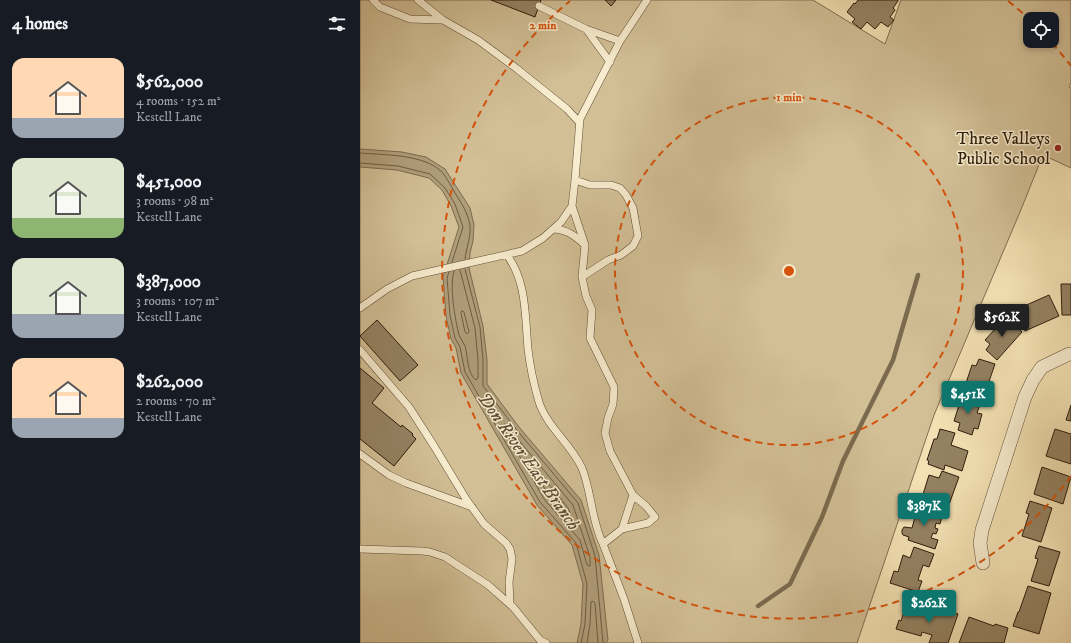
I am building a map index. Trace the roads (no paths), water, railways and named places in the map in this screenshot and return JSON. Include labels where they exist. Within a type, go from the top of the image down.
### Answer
[{"type":"street","points":[[983,563],[980,543],[982,530],[1025,397],[1033,380],[1042,367],[1068,354],[1071,354]]},
{"type":"lane","points":[[373,0],[380,7],[410,19],[443,20]]},
{"type":"lane","points":[[418,0],[443,20],[478,40],[562,105],[573,114],[579,122]]},
{"type":"lane","points":[[603,544],[622,529],[648,523],[655,517],[646,506],[633,495],[610,451],[605,433],[613,404],[614,387],[590,338],[592,310],[586,296],[582,277],[585,245],[572,206],[579,122],[620,41],[647,0]]},
{"type":"lane","points":[[539,6],[586,29],[620,41]]},
{"type":"lane","points":[[586,29],[610,62]]},
{"type":"lane","points":[[575,180],[590,185],[611,185],[620,188],[626,195],[633,208],[638,236],[633,246],[621,255],[608,260],[582,277]]},
{"type":"lane","points":[[360,308],[375,296],[412,276],[525,250],[554,229],[572,206]]},
{"type":"lane","points":[[554,229],[563,230],[574,234],[585,245]]},
{"type":"lane","points":[[507,255],[518,276],[523,294],[532,376],[540,404],[547,419],[560,435],[581,467],[588,485],[597,532],[624,599],[638,643]]},
{"type":"lane","points":[[360,350],[409,407],[472,507],[489,530],[506,543],[510,549],[512,559],[509,582],[510,603]]},
{"type":"lane","points":[[360,454],[389,475],[402,482],[472,507]]},
{"type":"lane","points":[[622,529],[633,495]]},
{"type":"lane","points":[[360,549],[422,551],[445,557],[488,585],[510,603],[540,640],[546,643]]},
{"type":"water","name":"Don River East Branch","points":[[360,149],[402,152],[426,157],[445,169],[470,208],[474,225],[469,268],[483,326],[487,360],[487,384],[519,427],[581,500],[599,555],[608,640],[606,643],[577,643],[581,624],[583,584],[572,545],[537,505],[461,373],[456,348],[451,339],[446,316],[443,277],[459,227],[451,206],[442,190],[429,178],[397,170],[360,167]]},
{"type":"waterway","points":[[758,606],[790,584],[822,517],[843,461],[893,360],[918,275]]},
{"type":"place","name":"Three Valleys Public School","points":[[1058,148]]}]
